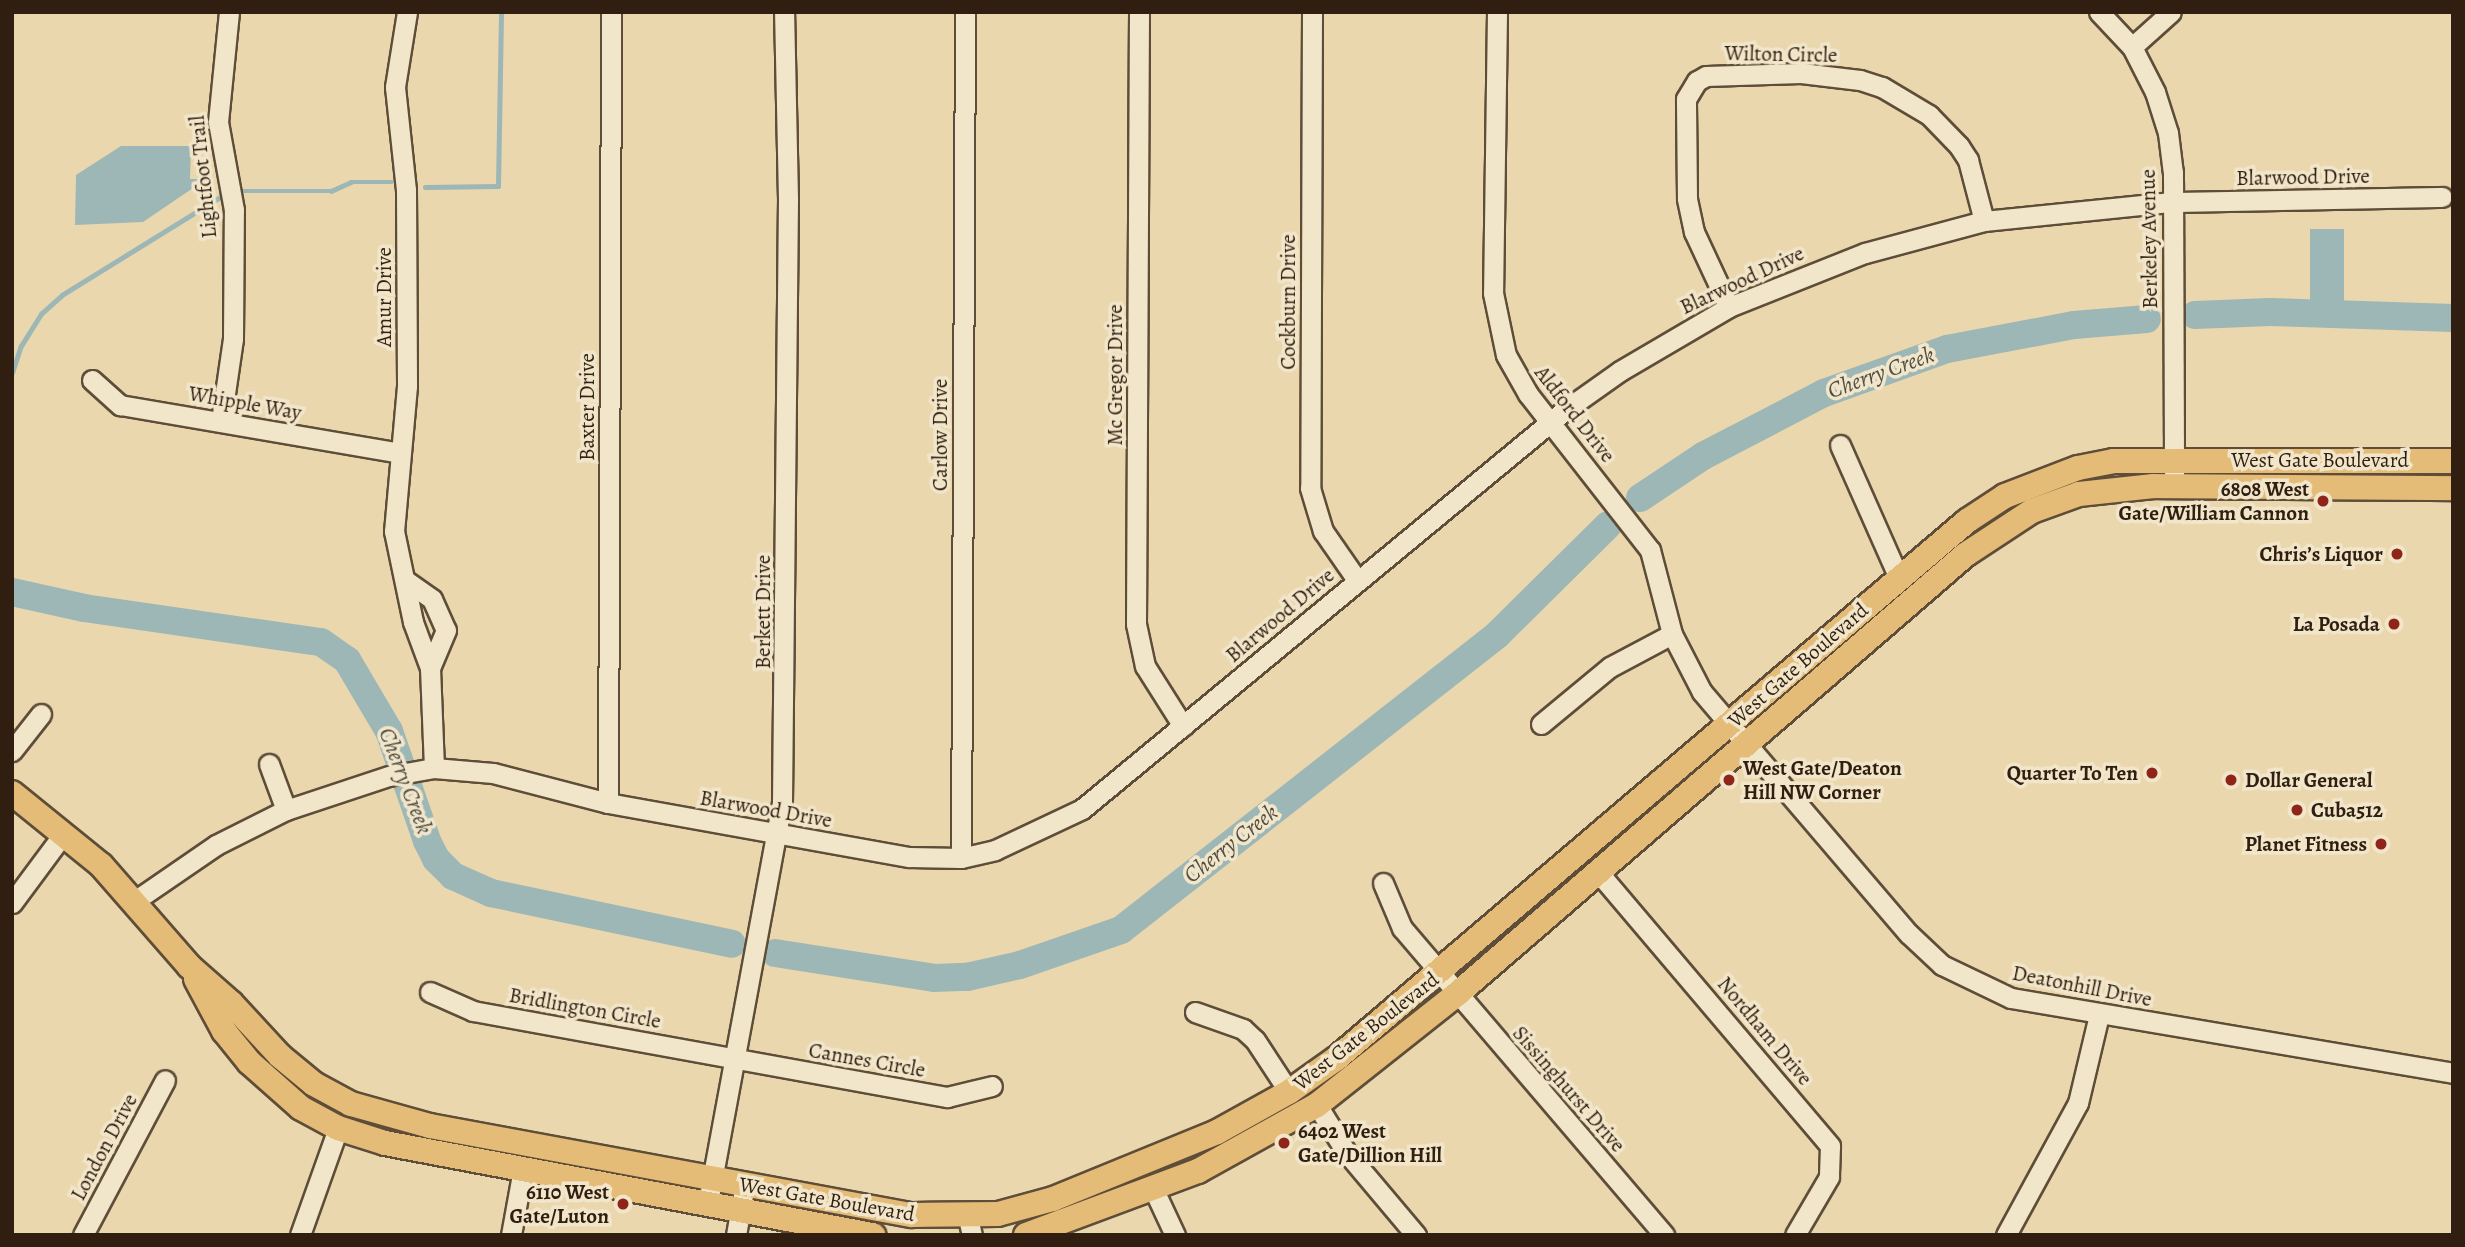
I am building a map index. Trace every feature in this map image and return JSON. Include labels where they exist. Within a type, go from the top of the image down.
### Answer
[{"type":"main road","points":[[2346,460],[2349,489]]},
{"type":"main road","name":"West Gate Boulevard","points":[[12,793],[64,833],[136,900],[190,966],[295,1070],[351,1104],[420,1124],[970,1226],[1126,1172],[1217,1132],[1289,1092],[1439,973],[1967,520],[2029,485],[2113,461],[2453,461]]},
{"type":"main road","name":"West Gate Boulevard","points":[[1026,1235],[1154,1190],[1234,1154],[1317,1105],[1457,994],[1996,532],[2032,511],[2079,494],[2174,486],[2453,488]]},
{"type":"main road","name":"West Gate Boulevard","points":[[190,966],[224,1031],[249,1062],[301,1108],[338,1128],[385,1143],[707,1205],[738,1223],[873,1235]]},
{"type":"street","name":"Lightfoot Trail","points":[[222,421],[233,338],[234,210],[218,122],[229,12]]},
{"type":"street","name":"Amur Drive","points":[[407,12],[395,87],[406,190],[407,386],[394,531],[413,622],[430,668]]},
{"type":"street","name":"Baxter Drive","points":[[608,803],[611,12]]},
{"type":"street","name":"Berkett Drive","points":[[707,1205],[777,835],[785,742],[784,12]]},
{"type":"street","name":"Carlow Drive","points":[[961,858],[965,12]]},
{"type":"street","name":"Mc Gregor Drive","points":[[1139,12],[1136,624],[1145,666],[1183,726]]},
{"type":"street","name":"Cockburn Drive","points":[[1312,12],[1310,488],[1323,531],[1357,580]]},
{"type":"street","name":"Aldford Drive","points":[[1497,12],[1493,293],[1506,355],[1528,394],[1650,550],[1672,634],[1691,676],[1728,726]]},
{"type":"street","name":"Berkeley Avenue","points":[[2099,12],[2132,47],[2164,117],[2172,202],[2174,486]]},
{"type":"street","points":[[2132,47],[2171,12]]},
{"type":"street","name":"Wilton Circle","points":[[1729,307],[1693,232],[1687,198],[1686,99],[1697,81],[1706,76],[1801,73],[1860,79],[1882,87],[1929,115],[1959,146],[1968,160],[1984,221]]},
{"type":"street","name":"Blarwood Drive","points":[[136,900],[216,845],[286,810],[389,776],[425,769],[492,773],[608,803],[909,857],[961,858],[995,850],[1055,825],[1183,726],[1550,421],[1620,371],[1729,307],[1865,253],[1984,221],[2172,202],[2442,197]]},
{"type":"street","name":"Whipple Way","points":[[92,380],[109,400],[120,405],[400,453]]},
{"type":"street","points":[[1840,445],[1899,578]]},
{"type":"street","name":"Amur Drive","points":[[405,580],[432,599],[446,630],[430,668],[425,769]]},
{"type":"street","points":[[1541,724],[1603,672],[1672,634]]},
{"type":"street","points":[[12,751],[41,714]]},
{"type":"street","name":"Deatonhill Drive","points":[[1728,726],[1909,934],[1942,965],[2011,998],[2453,1073]]},
{"type":"street","points":[[269,764],[286,810]]},
{"type":"street","points":[[12,903],[64,833]]},
{"type":"street","name":"Nordham Drive","points":[[1598,872],[1830,1146],[1829,1177],[1795,1235]]},
{"type":"street","name":"Sissinghurst Drive","points":[[1383,883],[1398,922],[1664,1235]]},
{"type":"street","name":"Bridlington Circle","points":[[430,992],[473,1011],[734,1059]]},
{"type":"street","points":[[1195,1012],[1243,1029],[1289,1092]]},
{"type":"street","points":[[2006,1235],[2078,1103],[2099,1015]]},
{"type":"street","name":"Cannes Circle","points":[[734,1059],[947,1097],[992,1086]]},
{"type":"street","name":"London Drive","points":[[83,1235],[165,1080]]},
{"type":"street","points":[[1317,1105],[1346,1152],[1416,1235]]},
{"type":"street","points":[[300,1235],[338,1128]]},
{"type":"street","points":[[511,1235],[523,1169]]},
{"type":"street","points":[[738,1223],[745,1185]]},
{"type":"street","points":[[1154,1190],[1175,1235]]},
{"type":"water","points":[[121,146],[191,146],[190,179],[199,179],[199,184],[143,222],[75,225],[76,175]]},
{"type":"water","points":[[2310,229],[2344,229],[2344,302],[2310,302]]},
{"type":"waterway","points":[[425,187],[498,186],[501,12]]},
{"type":"waterway","points":[[237,191],[331,191],[351,182],[392,182]]},
{"type":"waterway","points":[[12,373],[21,346],[41,314],[62,295],[225,194]]},
{"type":"waterway","name":"Cherry Creek","points":[[2195,315],[2270,312],[2453,318]]},
{"type":"waterway","name":"Cherry Creek","points":[[1640,498],[1703,456],[1824,393],[1947,349],[2074,325],[2147,319]]},
{"type":"waterway","name":"Cherry Creek","points":[[775,953],[934,978],[967,977],[1020,965],[1121,930],[1497,635],[1608,525]]},
{"type":"waterway","name":"Cherry Creek","points":[[12,592],[84,608],[321,642],[347,660],[389,731],[427,841],[436,859],[453,876],[491,893],[732,944]]},
{"type":"place","name":"6808 West Gate/William Cannon","points":[[2323,501]]},
{"type":"place","name":"Chris’s Liquor","points":[[2397,554]]},
{"type":"place","name":"La Posada","points":[[2394,624]]},
{"type":"place","name":"Quarter To Ten","points":[[2152,773]]},
{"type":"place","name":"West Gate/Deaton Hill NW Corner","points":[[1729,780]]},
{"type":"place","name":"Dollar General","points":[[2231,780]]},
{"type":"place","name":"Cuba512","points":[[2297,810]]},
{"type":"place","name":"Planet Fitness","points":[[2381,844]]},
{"type":"place","name":"6402 West Gate/Dillion Hill","points":[[1284,1143]]},
{"type":"place","name":"6110 West Gate/Luton","points":[[623,1204]]}]
